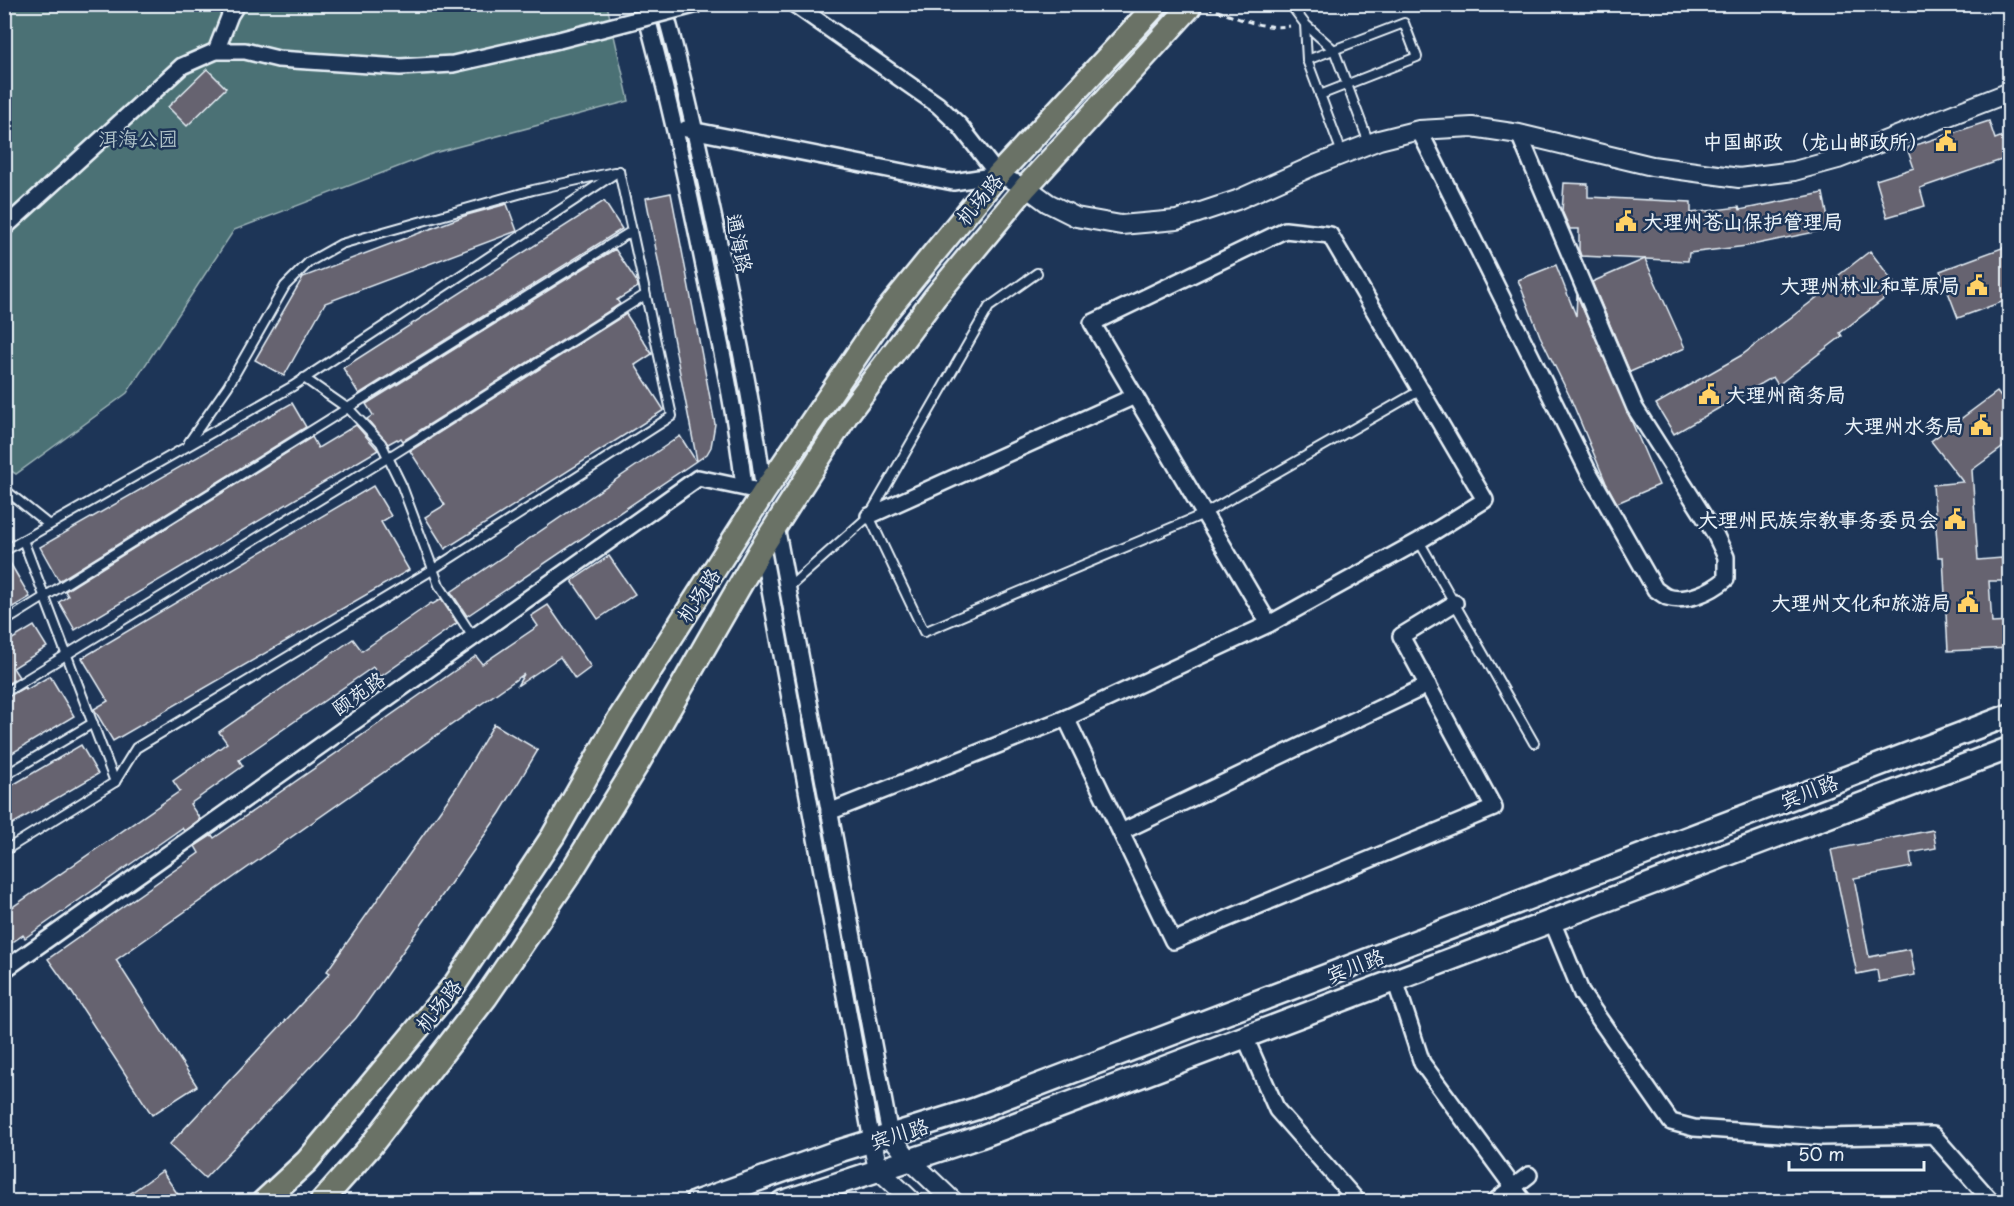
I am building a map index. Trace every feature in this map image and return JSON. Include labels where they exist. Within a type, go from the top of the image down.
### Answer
[{"type":"main road","name":"机场路","points":[[264,1202],[307,1161],[455,984],[553,836],[754,489],[886,312],[998,175],[1156,4]]},
{"type":"main road","name":"机场路","points":[[321,1202],[369,1148],[486,998],[571,872],[632,773],[762,547],[846,416],[935,297],[1026,187],[1194,6]]},
{"type":"main road","name":"宾川路","points":[[696,1202],[881,1138],[975,1109],[2010,715]]},
{"type":"main road","name":"宾川路","points":[[782,1202],[980,1137],[2010,748]]},
{"type":"street","points":[[216,51],[230,15],[237,4]]},
{"type":"street","name":"通海路","points":[[643,4],[674,126],[754,489]]},
{"type":"street","name":"通海路","points":[[663,4],[694,130],[755,427],[754,489]]},
{"type":"street","points":[[4,228],[182,66],[216,51],[245,51],[278,59],[400,67],[453,64],[559,40],[698,4]]},
{"type":"street","points":[[794,4],[938,105],[960,126],[998,175],[1026,187],[1048,203],[1076,217],[1121,225],[1177,220],[1237,200],[1343,154],[1419,130],[1472,127],[1519,134],[1652,166],[1739,178],[1794,171],[1838,159],[2010,92]]},
{"type":"street","points":[[674,126],[953,182],[998,175]]},
{"type":"street","points":[[1419,130],[1587,469],[1654,589],[1668,597],[1689,597],[1714,589],[1726,579],[1726,557],[1715,534],[1635,408],[1519,134]]},
{"type":"street","points":[[829,812],[1066,718],[1269,624],[1419,541],[1485,500],[1330,235],[1285,230],[1092,323],[1269,624]]},
{"type":"street","points":[[869,516],[1135,396]]},
{"type":"street","name":"颐苑路","points":[[4,970],[698,478],[754,489]]},
{"type":"street","points":[[776,526],[829,812],[881,1138],[878,1169],[913,1202]]},
{"type":"street","points":[[762,547],[881,1138],[909,1159],[954,1202]]},
{"type":"street","points":[[1066,718],[1173,941],[1494,808],[1401,636],[1455,603]]},
{"type":"street","points":[[1121,832],[1428,685]]},
{"type":"street","points":[[1552,921],[1582,994],[1671,1122],[1694,1128],[1823,1137],[1933,1135],[1992,1202]]},
{"type":"street","points":[[1395,980],[1422,1063],[1524,1202]]},
{"type":"street","points":[[1245,1037],[1277,1110],[1358,1202]]},
{"type":"street","points":[[1494,1202],[1529,1175]]},
{"type":"lane","points":[[1290,4],[1305,24],[1334,50],[1370,144]]},
{"type":"lane","points":[[1307,60],[1404,23],[1417,57],[1320,94]]},
{"type":"lane","points":[[1305,24],[1307,60],[1343,154]]},
{"type":"lane","points":[[4,851],[115,782],[136,748],[432,570],[672,416],[619,171]]},
{"type":"lane","points":[[4,551],[304,378],[619,171]]},
{"type":"lane","points":[[187,445],[228,386],[285,286],[309,262],[341,244],[533,190],[619,171]]},
{"type":"lane","points":[[4,622],[632,231]]},
{"type":"lane","points":[[788,588],[869,516],[988,307],[1037,273]]},
{"type":"lane","points":[[4,693],[389,457],[645,295]]},
{"type":"lane","points":[[304,378],[348,408],[375,435],[389,457],[444,596],[473,637]]},
{"type":"lane","points":[[869,516],[924,632],[1204,514],[1421,390]]},
{"type":"lane","points":[[4,489],[49,525]]},
{"type":"lane","points":[[23,540],[115,782]]},
{"type":"lane","points":[[1419,541],[1534,743]]},
{"type":"lane","points":[[4,776],[93,723]]},
{"type":"path","points":[[1194,6],[1224,13],[1247,22],[1281,27],[1305,24]]},
{"type":"green space","name":"洱海公园","points":[[5,5],[607,5],[629,101],[434,153],[234,230],[127,393],[16,474],[5,467]]},
{"type":"building","points":[[207,69],[226,88],[187,126],[168,107]]},
{"type":"building","points":[[1989,121],[1995,139],[2010,133],[2010,157],[1920,188],[1925,206],[1887,217],[1876,180],[1914,168],[1907,148]]},
{"type":"building","points":[[1564,183],[1588,184],[1588,197],[1691,202],[1691,213],[1739,207],[1740,210],[1823,193],[1830,229],[1747,246],[1689,253],[1688,261],[1581,256],[1579,229],[1570,229],[1562,211]]},
{"type":"building","points":[[671,193],[715,424],[711,447],[707,454],[697,461],[646,198]]},
{"type":"building","points":[[604,201],[622,229],[359,394],[343,368]]},
{"type":"building","points":[[507,204],[517,231],[325,303],[284,376],[255,360],[303,277],[467,215]]},
{"type":"building","name":"大理州林业和草原局","points":[[2010,245],[2010,299],[1958,318],[1940,271]]},
{"type":"building","points":[[615,249],[638,287],[617,300],[620,304],[403,441],[401,438],[388,444],[367,419],[373,415],[366,404]]},
{"type":"building","points":[[1870,251],[1898,288],[1840,333],[1842,336],[1778,385],[1773,377],[1674,434],[1656,404],[1742,355],[1820,295],[1817,292]]},
{"type":"building","points":[[1645,259],[1685,348],[1630,372],[1592,282]]},
{"type":"building","points":[[1556,265],[1576,316],[1577,295],[1659,485],[1617,503],[1540,336],[1518,280]]},
{"type":"building","points":[[626,314],[652,354],[635,365],[664,410],[445,549],[425,517],[445,505],[410,451]]},
{"type":"building","points":[[1997,392],[2010,409],[2010,442],[1972,470],[1978,560],[2002,558],[2004,581],[1989,581],[1992,623],[2010,622],[2010,648],[1948,651],[1943,557],[1938,557],[1933,485],[1963,482],[1931,441]]},
{"type":"building","points":[[292,403],[306,427],[59,581],[40,547]]},
{"type":"building","points":[[356,425],[378,450],[75,630],[59,602],[68,596],[65,591],[312,437],[318,448]]},
{"type":"building","points":[[680,436],[696,461],[467,616],[451,592]]},
{"type":"building","points":[[373,486],[391,516],[381,522],[409,570],[113,741],[94,709],[108,701],[82,658]]},
{"type":"building","points":[[6,556],[30,597],[4,612],[4,557]]},
{"type":"building","points":[[609,556],[635,594],[598,619],[572,581]]},
{"type":"building","points":[[441,599],[457,623],[380,677],[373,667],[239,760],[243,766],[190,804],[200,819],[184,831],[182,828],[25,938],[23,935],[4,948],[4,913],[180,791],[173,781],[227,743],[219,732],[353,639],[362,651],[431,603]]},
{"type":"building","points":[[548,605],[591,667],[575,679],[560,657],[517,686],[524,674],[116,960],[197,1086],[152,1115],[48,959],[199,853],[195,846],[212,835],[214,838],[476,656],[482,664],[538,626],[531,616]]},
{"type":"building","points":[[34,626],[47,647],[13,668],[19,677],[4,686],[4,644]]},
{"type":"building","points":[[50,676],[74,716],[4,758],[4,699]]},
{"type":"building","points":[[494,724],[538,750],[500,813],[356,1018],[205,1178],[169,1145],[330,973],[327,971],[456,788]]},
{"type":"building","points":[[81,745],[98,774],[4,829],[4,790]]},
{"type":"building","points":[[1933,830],[1936,848],[1910,853],[1912,867],[1854,878],[1869,957],[1910,949],[1915,975],[1879,982],[1877,970],[1857,974],[1831,850]]},
{"type":"building","points":[[162,1171],[183,1202],[118,1202]]},
{"type":"place","name":"中国邮政 （龙山邮政所）","points":[[1946,141]]},
{"type":"place","name":"大理州苍山保护管理局","points":[[1626,221]]},
{"type":"place","name":"大理州林业和草原局","points":[[1977,285]]},
{"type":"place","name":"大理州商务局","points":[[1709,394]]},
{"type":"place","name":"大理州水务局","points":[[1981,425]]},
{"type":"place","name":"大理州民族宗教事务委员会","points":[[1955,519]]},
{"type":"place","name":"大理州文化和旅游局","points":[[1968,602]]}]
